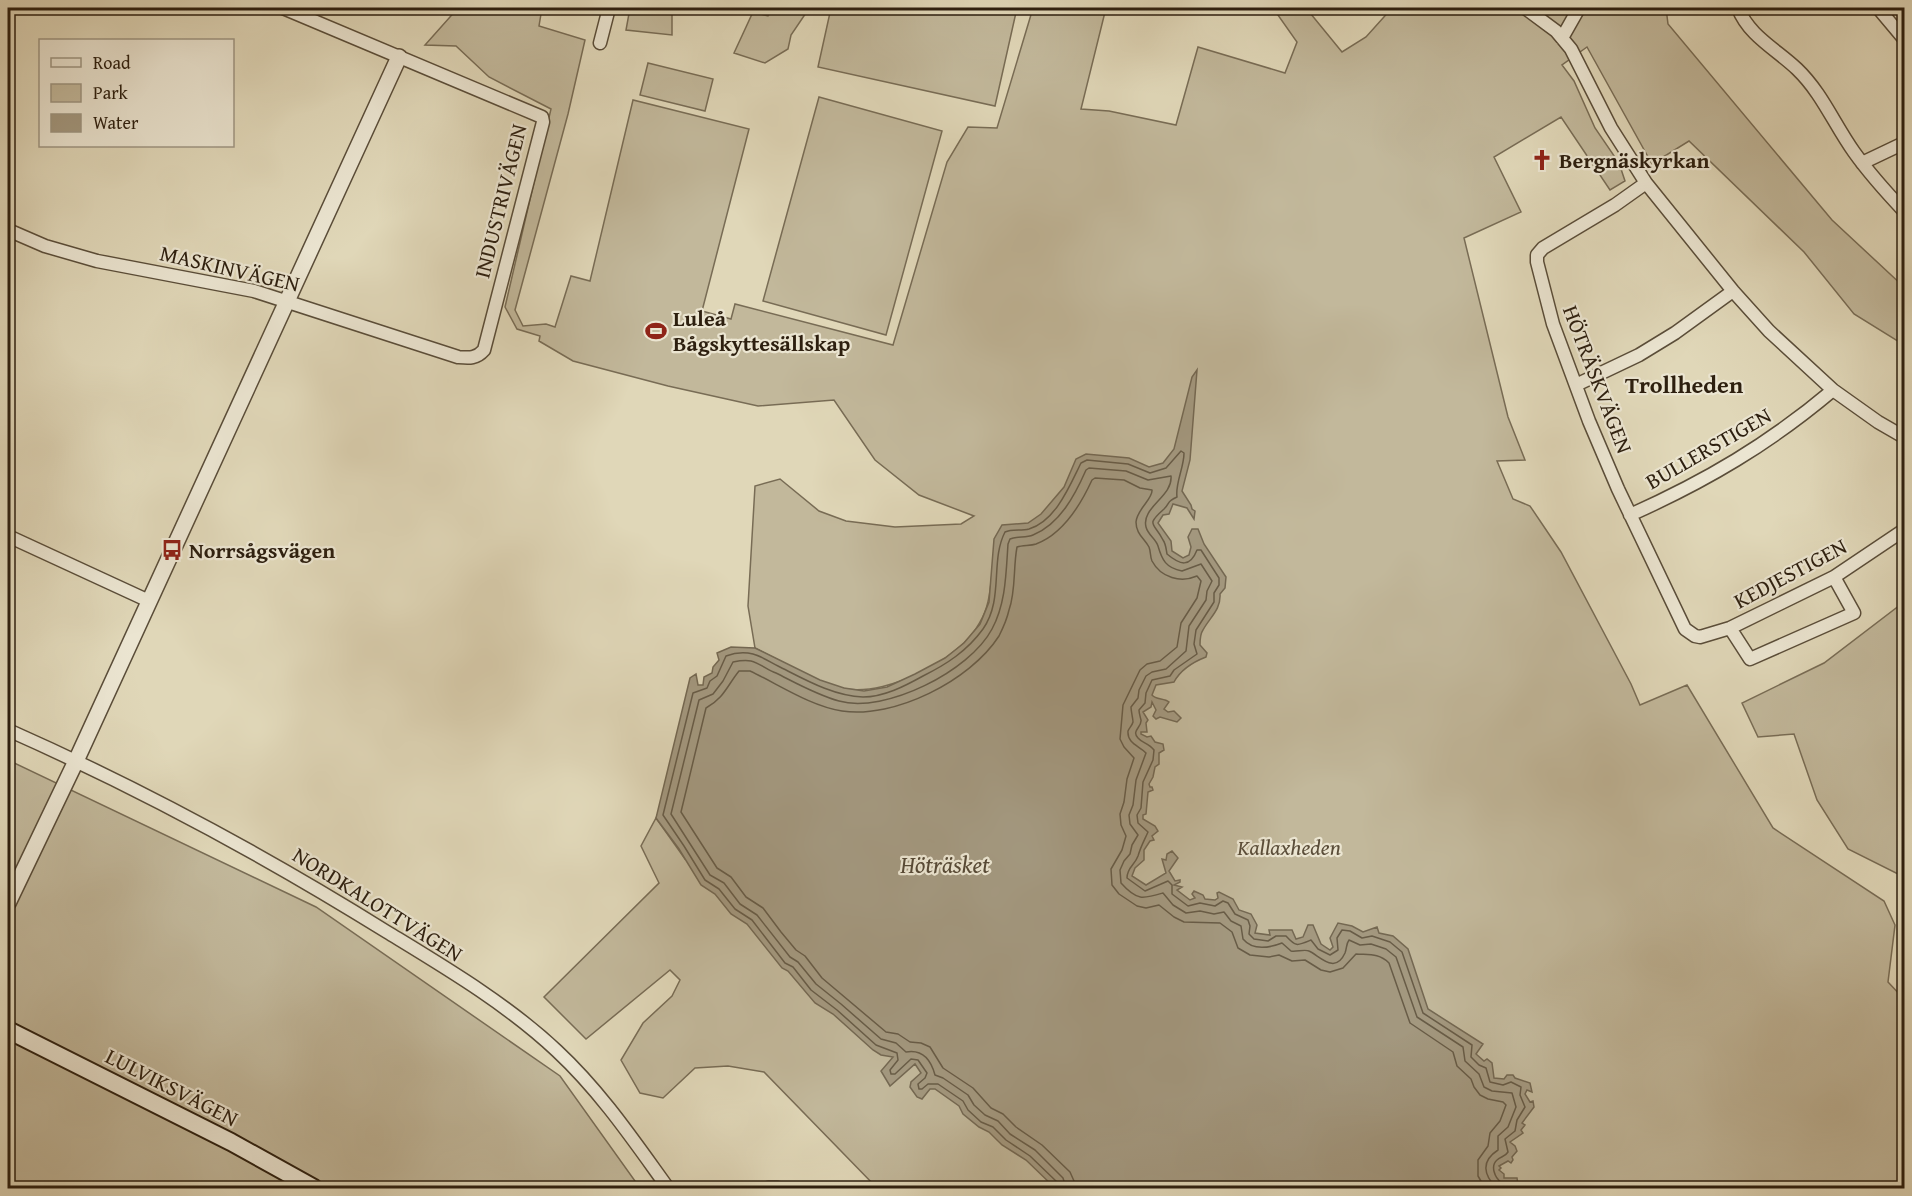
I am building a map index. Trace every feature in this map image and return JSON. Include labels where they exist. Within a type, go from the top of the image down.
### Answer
[{"type":"main road","name":"LULVIKSVÄGEN","points":[[8,1030],[231,1142],[314,1188]]},
{"type":"street","name":"INDUSTRIVÄGEN","points":[[283,8],[538,113],[542,117],[543,122],[484,350],[480,355],[469,358],[443,352]]},
{"type":"street","points":[[600,43],[609,8]]},
{"type":"street","points":[[1525,8],[1562,38],[1577,60],[1611,128],[1646,183],[1733,291],[1769,331],[1833,390],[1878,422],[1905,437]]},
{"type":"street","points":[[1562,38],[1579,8]]},
{"type":"street","points":[[1738,8],[1745,23],[1757,36],[1810,82],[1822,97],[1862,163],[1905,211]]},
{"type":"street","points":[[1878,8],[1905,39]]},
{"type":"street","points":[[8,903],[76,761],[399,57]]},
{"type":"street","points":[[1862,163],[1905,143]]},
{"type":"street","name":"HÖTRÄSKVÄGEN","points":[[1646,183],[1616,205],[1543,248],[1537,255],[1538,269],[1551,315],[1589,421],[1630,515],[1680,621],[1689,633]]},
{"type":"street","name":"MASKINVÄGEN","points":[[8,230],[45,246],[97,261],[254,291],[443,352]]},
{"type":"street","points":[[1576,385],[1640,355],[1733,291]]},
{"type":"street","name":"BULLERSTIGEN","points":[[1630,515],[1684,491],[1751,452],[1833,390]]},
{"type":"street","name":"KEDJESTIGEN","points":[[1689,633],[1707,637],[1781,604],[1834,577],[1905,530]]},
{"type":"street","points":[[8,536],[149,601]]},
{"type":"street","points":[[1730,628],[1750,659],[1854,613],[1834,577]]},
{"type":"street","name":"NORDKALOTTVÄGEN","points":[[8,730],[149,796],[327,894],[527,1024],[558,1052],[599,1095],[669,1188]]},
{"type":"street","points":[[768,1188],[778,1188]]},
{"type":"green space","name":"Kallaxheden","points":[[458,8],[542,8],[539,26],[585,40],[568,114],[515,310],[523,326],[546,324],[555,327],[571,276],[590,281],[633,100],[749,129],[702,311],[731,319],[735,304],[893,345],[947,162],[968,127],[997,128],[1033,8],[1106,8],[1081,109],[1109,111],[1176,125],[1198,47],[1285,73],[1297,42],[1273,8],[1306,8],[1342,52],[1366,37],[1392,8],[1666,8],[1668,24],[1832,220],[1904,287],[1904,345],[1854,314],[1804,252],[1689,141],[1652,164],[1587,47],[1562,65],[1574,81],[1595,128],[1619,163],[1625,181],[1610,190],[1561,117],[1494,157],[1521,212],[1464,238],[1508,417],[1525,460],[1497,461],[1513,499],[1530,506],[1561,552],[1640,705],[1687,685],[1773,828],[1884,901],[1895,925],[1888,982],[1904,999],[1904,1188],[877,1188],[764,1072],[728,1066],[695,1068],[663,1098],[640,1093],[621,1060],[643,1023],[672,996],[680,980],[670,970],[586,1039],[544,997],[659,883],[641,846],[656,818],[685,859],[1044,609],[992,574],[989,599],[983,616],[970,636],[957,649],[922,672],[883,686],[864,689],[847,689],[824,683],[755,648],[748,606],[755,486],[780,479],[819,511],[846,521],[895,527],[961,524],[974,516],[919,495],[875,460],[834,400],[758,406],[668,386],[573,361],[539,341],[540,336],[517,329],[505,307],[551,109],[489,77],[456,46],[425,45]]},
{"type":"green space","points":[[630,8],[672,8],[672,35],[626,30]]},
{"type":"green space","points":[[773,8],[808,10],[791,35],[788,49],[765,63],[734,53],[753,12],[768,16]]},
{"type":"green space","points":[[831,8],[1017,8],[995,106],[818,67]]},
{"type":"green space","points":[[648,63],[713,79],[705,111],[640,95]]},
{"type":"green space","points":[[819,97],[942,131],[886,335],[763,301]]},
{"type":"green space","points":[[1904,602],[1904,877],[1848,849],[1817,800],[1794,734],[1758,737],[1742,703],[1824,663]]},
{"type":"green space","points":[[8,760],[316,907],[560,1076],[640,1188],[8,1188]]},
{"type":"water","name":"Höträsket","points":[[1197,370],[1190,460],[1182,491],[1195,511],[1194,519],[1187,508],[1173,504],[1169,514],[1163,515],[1158,523],[1171,541],[1172,551],[1183,558],[1189,555],[1191,547],[1188,537],[1192,529],[1198,529],[1204,544],[1226,577],[1225,588],[1220,594],[1217,609],[1201,635],[1200,645],[1207,653],[1206,657],[1187,667],[1174,682],[1156,685],[1152,695],[1169,702],[1164,709],[1168,712],[1174,711],[1181,718],[1177,722],[1160,717],[1156,719],[1153,716],[1156,710],[1152,702],[1151,707],[1143,712],[1148,720],[1147,732],[1141,732],[1141,734],[1151,736],[1155,742],[1163,744],[1164,750],[1159,753],[1159,764],[1155,767],[1149,784],[1153,790],[1148,792],[1146,814],[1143,815],[1143,819],[1155,826],[1158,831],[1152,836],[1154,840],[1150,841],[1144,850],[1144,860],[1135,868],[1132,876],[1146,885],[1166,873],[1162,859],[1166,860],[1167,854],[1172,851],[1178,858],[1169,871],[1175,881],[1180,880],[1174,885],[1182,887],[1177,890],[1190,900],[1195,898],[1192,894],[1194,891],[1203,895],[1205,899],[1215,900],[1219,892],[1233,899],[1239,910],[1251,914],[1257,925],[1255,933],[1270,935],[1269,930],[1292,930],[1296,939],[1303,937],[1308,925],[1313,925],[1321,944],[1330,950],[1333,947],[1330,938],[1338,923],[1352,926],[1363,932],[1377,927],[1379,933],[1393,936],[1408,949],[1428,1009],[1483,1044],[1476,1054],[1484,1061],[1487,1059],[1492,1063],[1494,1078],[1504,1079],[1507,1075],[1513,1075],[1515,1078],[1530,1083],[1532,1092],[1527,1090],[1525,1094],[1530,1102],[1533,1101],[1534,1107],[1522,1123],[1525,1125],[1521,1130],[1523,1133],[1510,1142],[1517,1151],[1512,1157],[1513,1160],[1511,1163],[1508,1161],[1499,1166],[1504,1178],[1517,1178],[1518,1185],[1522,1188],[1054,1187],[1026,1160],[1002,1145],[989,1132],[963,1114],[959,1106],[935,1089],[930,1089],[922,1099],[917,1097],[910,1087],[911,1082],[921,1073],[915,1064],[890,1086],[881,1071],[893,1057],[881,1055],[873,1050],[833,1014],[815,1003],[788,971],[782,968],[747,924],[731,914],[715,894],[701,885],[679,849],[656,818],[690,678],[696,674],[698,685],[703,685],[704,677],[712,673],[713,667],[719,660],[717,653],[731,647],[755,648],[820,680],[844,688],[864,691],[887,687],[945,658],[964,643],[980,624],[989,602],[994,539],[1002,525],[1028,523],[1041,514],[1064,487],[1076,459],[1086,454],[1129,458],[1149,467],[1163,463],[1174,449],[1192,377]]},
{"type":"place","name":"Bergnäskyrkan","points":[[1542,160]]},
{"type":"place","name":"Luleå Bågskyttesällskap","points":[[656,331]]},
{"type":"place","name":"Norrsågsvägen","points":[[172,550]]},
{"type":"district","name":"Trollheden","points":[[1684,384]]}]
